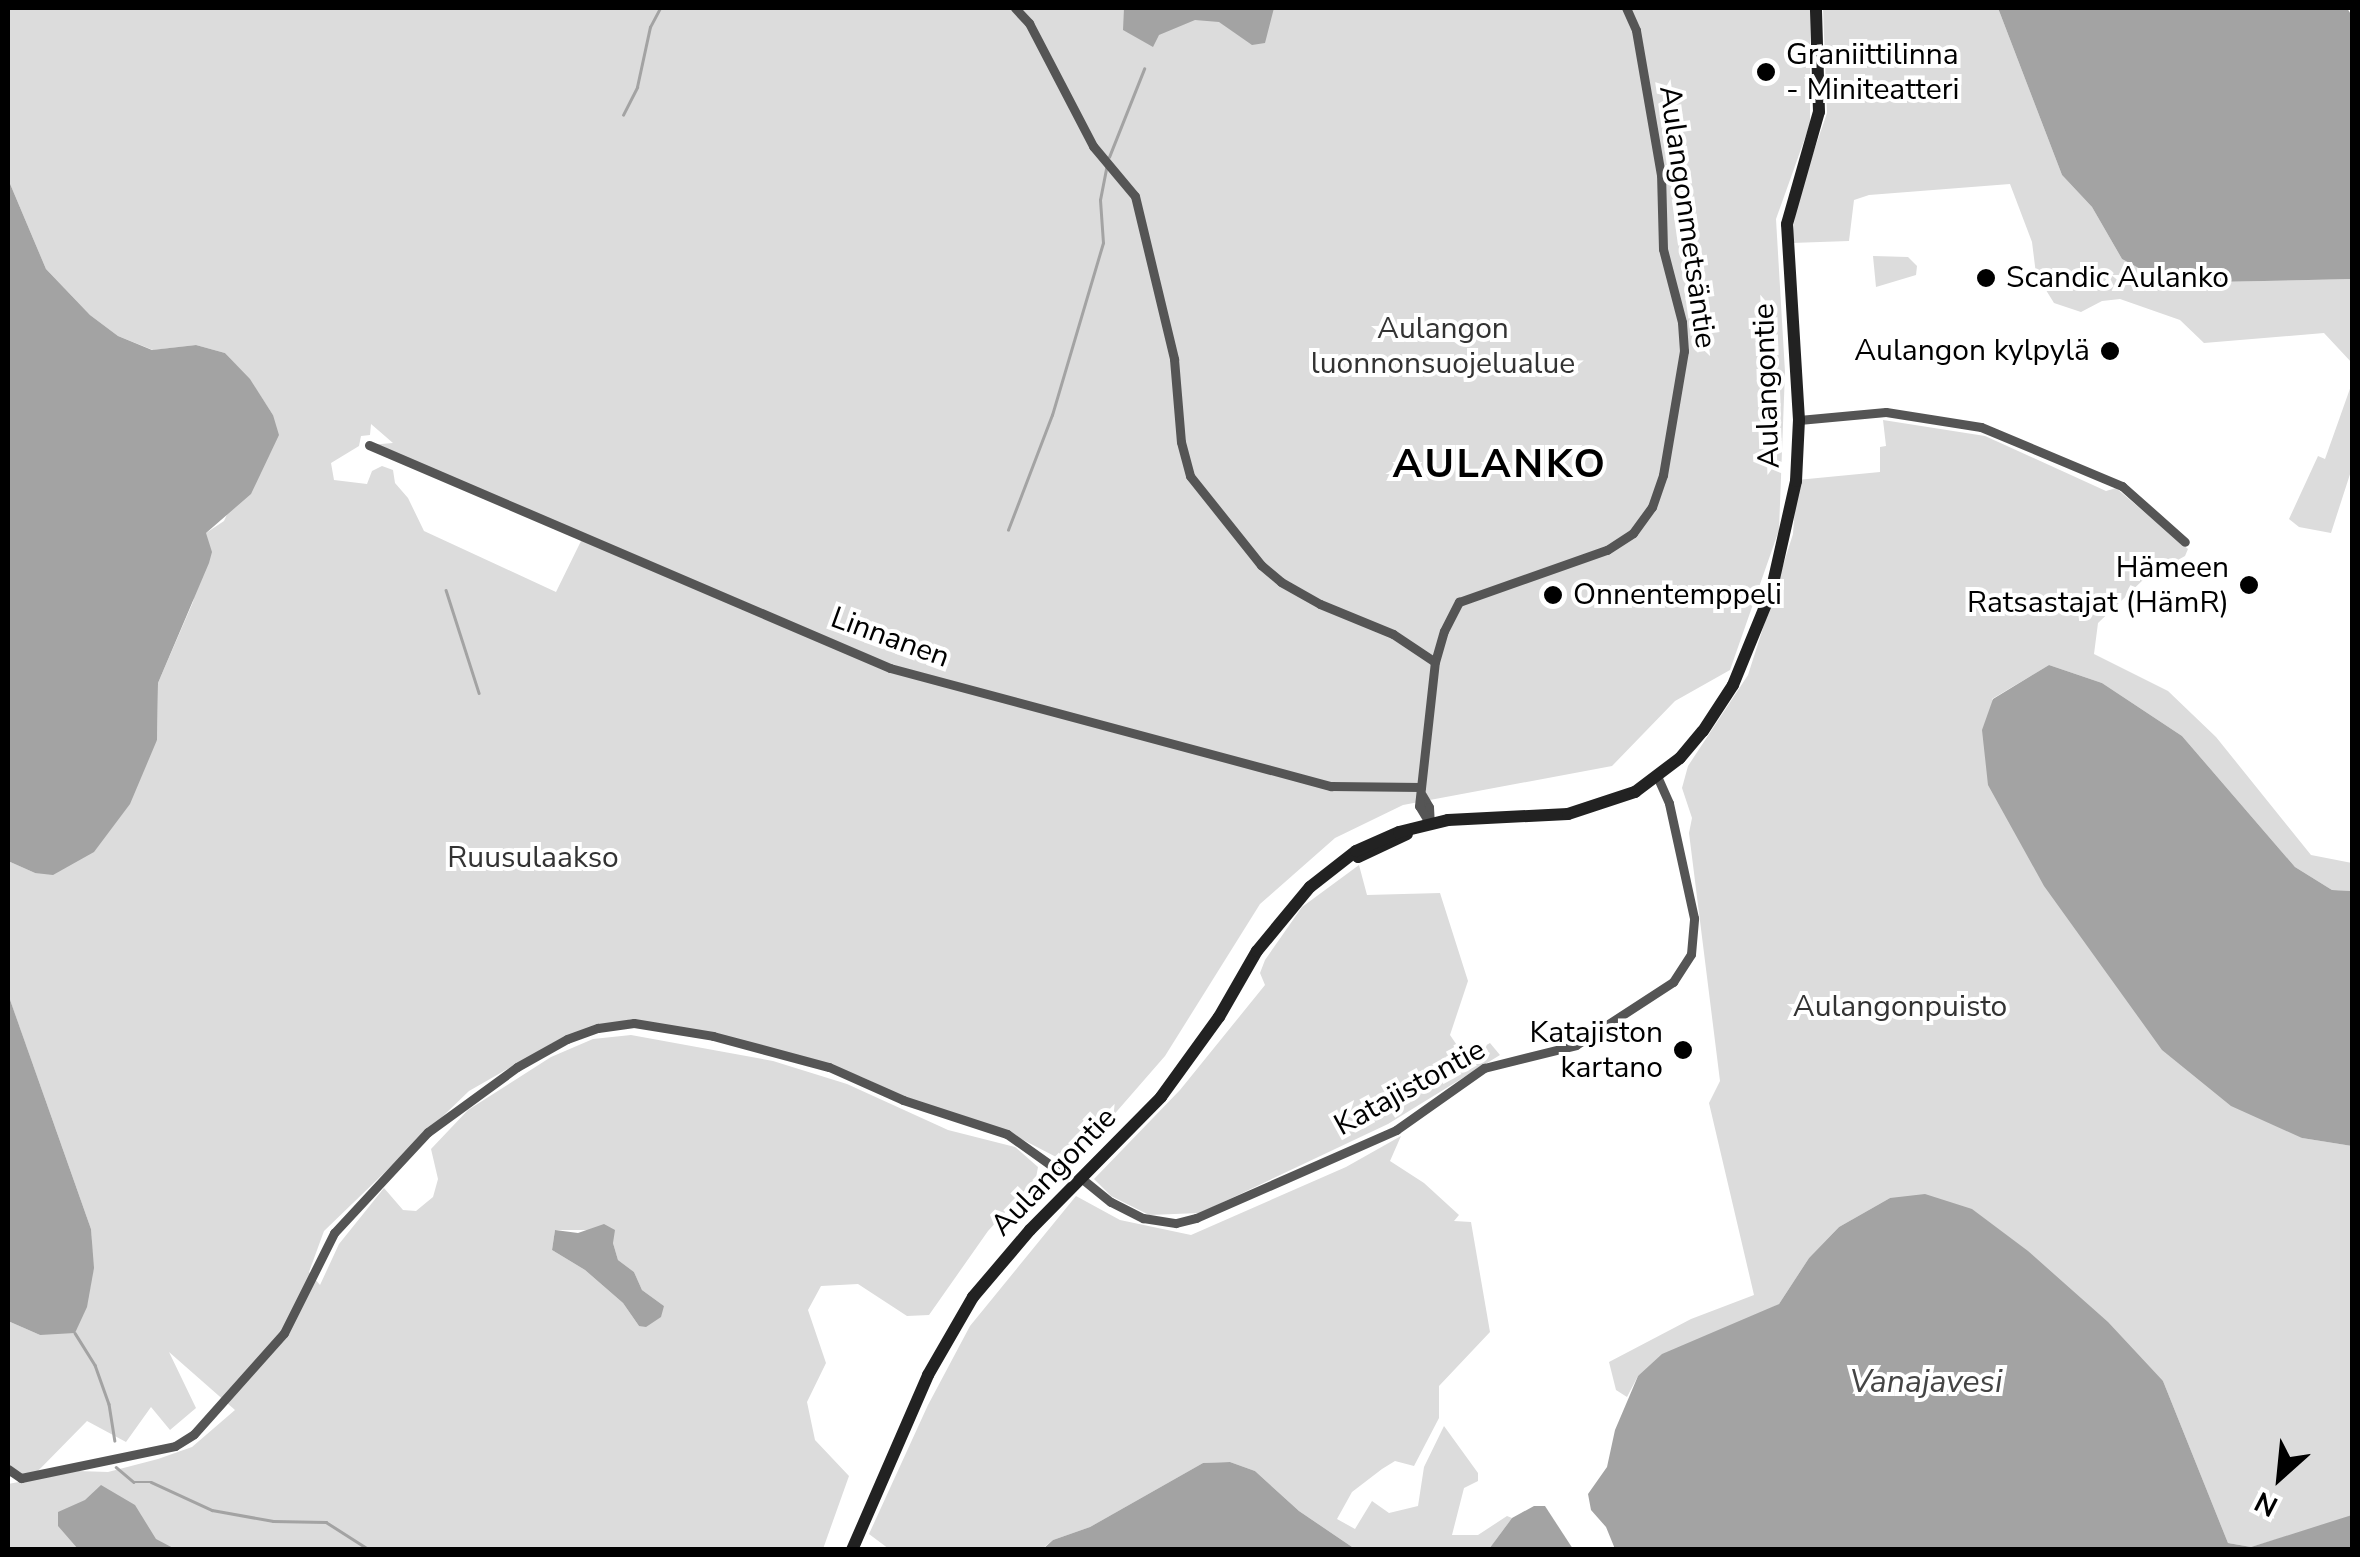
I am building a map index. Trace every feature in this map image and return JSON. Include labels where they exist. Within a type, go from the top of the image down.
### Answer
[{"type":"street","points":[[1015,8],[1029,23],[1093,146],[1135,196],[1174,359],[1181,442],[1190,476],[1261,564],[1281,582],[1320,604],[1393,634],[1435,662]]},
{"type":"street","name":"Aulangonmetsäntie","points":[[1421,791],[1435,662],[1444,631],[1459,602],[1607,550],[1634,534],[1652,507],[1663,475],[1684,351],[1682,322],[1663,249],[1661,175],[1636,30],[1626,8]]},
{"type":"street","name":"Aulangontie","points":[[852,1550],[953,1329],[1001,1263],[1134,1127],[1189,1061],[1277,924],[1341,862],[1388,846],[1414,828],[1568,814],[1606,804],[1658,778],[1703,731],[1733,685],[1754,638],[1790,517],[1799,420],[1787,224],[1794,187],[1814,141],[1819,106],[1816,8]]},
{"type":"street","points":[[1799,420],[1886,412],[1982,427],[2122,486],[2185,542]]},
{"type":"street","name":"Linnanen","points":[[369,445],[890,668],[1332,786],[1421,791]]},
{"type":"street","name":"Katajistontie","points":[[8,1479],[175,1446],[194,1434],[284,1334],[334,1233],[428,1132],[517,1066],[598,1028],[634,1023],[712,1036],[829,1067],[903,1100],[1007,1134],[1143,1218],[1176,1223],[1196,1218],[1396,1130],[1484,1068],[1576,1045],[1673,982],[1690,954],[1694,918],[1669,803],[1658,778]]},
{"type":"street","points":[[1421,791],[1420,809],[1430,824]]},
{"type":"street","points":[[8,1469],[21,1478]]},
{"type":"green space","points":[[8,8],[1810,8],[1810,124],[1776,219],[1785,372],[1779,530],[1730,670],[1675,701],[1612,766],[1403,805],[1335,838],[1260,904],[1165,1056],[1084,1149],[1062,1160],[1004,1130],[906,1098],[862,1077],[632,1019],[565,1036],[469,1091],[324,1231],[309,1272],[320,1285],[339,1244],[384,1188],[403,1210],[416,1211],[433,1197],[438,1179],[431,1149],[468,1110],[551,1057],[593,1039],[631,1035],[773,1061],[847,1084],[948,1130],[1015,1147],[1038,1167],[1036,1178],[988,1231],[929,1315],[907,1316],[858,1284],[821,1286],[808,1310],[826,1363],[807,1402],[815,1440],[849,1476],[823,1549],[8,1549],[8,1484],[78,1471],[108,1472],[158,1459],[192,1447],[235,1410],[169,1352],[196,1408],[170,1430],[151,1407],[126,1442],[87,1421],[34,1475],[8,1477],[8,1321],[40,1335],[93,1268],[91,1229],[8,994],[8,861],[35,873],[157,740],[158,683],[193,602],[206,533],[224,521],[273,415],[250,380],[225,353],[196,345],[153,350],[118,336],[90,315],[46,269],[8,179]],"holes":[[[371,424],[393,443],[369,445],[582,539],[556,592],[424,531],[408,498],[395,483],[393,470],[382,466],[372,471],[367,484],[334,480],[331,463],[359,446],[361,436],[370,435]],[[555,1230],[588,1230],[613,1243],[618,1260],[634,1272],[642,1290],[664,1306],[639,1326],[623,1303],[585,1270],[552,1250]]]},
{"type":"green space","points":[[1823,8],[1998,8],[2062,175],[2092,207],[2122,259],[2166,283],[2352,279],[2352,363],[2324,333],[2204,343],[2180,320],[2120,299],[2102,301],[2081,312],[2054,303],[2036,274],[2032,242],[2010,184],[1869,195],[1854,200],[1849,241],[1791,243],[1798,197],[1827,113]]},
{"type":"green space","points":[[1873,256],[1908,257],[1917,266],[1916,275],[1876,287]]},
{"type":"green space","points":[[2352,383],[2352,468],[2331,533],[2299,527],[2289,519],[2318,456],[2325,459]]},
{"type":"green space","name":"Aulangonpuisto","points":[[1883,420],[1985,436],[2106,491],[2116,488],[2188,549],[2185,556],[2144,579],[2098,623],[2094,654],[2168,691],[2216,737],[2311,855],[2352,863],[2352,891],[2332,890],[2295,867],[2182,736],[2102,683],[2049,665],[1992,699],[2302,1138],[2352,1146],[2352,1515],[2339,1521],[2251,1547],[2228,1543],[2163,1381],[1890,1198],[1839,1227],[1809,1258],[1779,1304],[1638,1376],[1627,1397],[1616,1390],[1609,1362],[1691,1319],[1754,1295],[1709,1103],[1720,1081],[1689,833],[1692,818],[1682,788],[1688,766],[1748,675],[1793,534],[1797,480],[1880,472],[1880,447],[1886,446]]},
{"type":"green space","points":[[1359,865],[1367,895],[1440,893],[1468,981],[1450,1035],[1465,1057],[1490,1043],[1500,1055],[1388,1124],[1200,1213],[1149,1215],[1111,1196],[1094,1179],[1180,1090],[1265,985],[1260,973],[1265,960],[1302,907]]},
{"type":"green space","points":[[1401,1136],[1390,1161],[1424,1183],[1459,1215],[1454,1221],[1471,1222],[1490,1332],[1439,1386],[1439,1418],[1414,1466],[1395,1461],[1382,1469],[1352,1492],[1337,1519],[1355,1529],[1372,1501],[1389,1513],[1418,1506],[1424,1467],[1444,1426],[1478,1473],[1478,1481],[1464,1488],[1452,1535],[1478,1535],[1507,1516],[1512,1518],[1489,1549],[1355,1549],[1299,1511],[1255,1471],[1230,1462],[1203,1463],[1090,1527],[1053,1540],[1042,1549],[889,1549],[869,1534],[928,1405],[970,1326],[1076,1196],[1120,1220],[1191,1235],[1346,1167]]},
{"type":"water","points":[[1124,8],[1274,8],[1265,43],[1252,45],[1219,22],[1195,20],[1159,35],[1153,47],[1123,30]]},
{"type":"water","points":[[1998,8],[2347,8],[2352,16],[2352,279],[2166,283],[2122,259],[2092,207],[2062,175]]},
{"type":"water","points":[[8,179],[46,269],[90,315],[118,336],[152,350],[196,345],[225,353],[250,379],[273,415],[279,435],[251,494],[206,533],[212,552],[209,563],[158,683],[157,740],[130,804],[94,852],[53,875],[35,873],[8,861]]},
{"type":"water","points":[[2049,665],[2102,683],[2182,736],[2295,867],[2332,890],[2352,891],[2352,1146],[2302,1138],[2231,1106],[2162,1050],[2044,886],[1988,785],[1982,730],[1993,699]]},
{"type":"water","points":[[8,994],[91,1229],[94,1268],[87,1307],[75,1333],[40,1335],[8,1321]]},
{"type":"water","name":"Vanajavesi","points":[[1925,1194],[1972,1209],[2028,1251],[2108,1322],[2163,1381],[2228,1543],[2251,1547],[2352,1515],[2352,1549],[1615,1549],[1606,1527],[1591,1510],[1588,1494],[1607,1467],[1615,1430],[1638,1376],[1662,1354],[1779,1304],[1809,1258],[1839,1227],[1890,1198]]},
{"type":"water","points":[[604,1224],[615,1230],[613,1243],[618,1260],[634,1272],[642,1290],[664,1306],[661,1317],[646,1327],[639,1326],[623,1303],[585,1270],[552,1250],[555,1230],[578,1233]]},
{"type":"water","points":[[1230,1462],[1255,1471],[1299,1511],[1355,1549],[1043,1549],[1053,1540],[1090,1527],[1203,1463]]},
{"type":"water","points":[[101,1485],[135,1505],[156,1539],[175,1549],[78,1549],[58,1526],[58,1512],[85,1500]]},
{"type":"water","points":[[1534,1506],[1545,1506],[1573,1549],[1489,1549],[1512,1518]]},
{"type":"waterway","points":[[623,115],[637,87],[650,27],[660,8]]},
{"type":"waterway","points":[[1109,157],[1144,69]]},
{"type":"waterway","points":[[1008,530],[1052,415],[1103,243],[1100,200],[1106,169]]},
{"type":"waterway","points":[[446,590],[479,693]]},
{"type":"waterway","points":[[75,1333],[95,1365],[109,1404],[115,1441]]},
{"type":"waterway","points":[[116,1467],[134,1482],[151,1482],[212,1510],[273,1521],[326,1522],[370,1550]]},
{"type":"place","name":"Graniittilinna - Miniteatteri","points":[[1766,72]]},
{"type":"place","name":"Scandic Aulanko","points":[[1986,278]]},
{"type":"place","name":"Aulangon kylpylä","points":[[2110,351]]},
{"type":"place","name":"Hämeen Ratsastajat (HämR)","points":[[2249,585]]},
{"type":"place","name":"Onnentemppeli","points":[[1553,595]]},
{"type":"place","name":"Katajiston kartano","points":[[1683,1050]]},
{"type":"district","name":"AULANKO","points":[[1500,464]]},
{"type":"park label","name":"Aulangon luonnonsuojelualue","points":[[1443,346]]},
{"type":"park label","name":"Ruusulaakso","points":[[533,858]]}]
